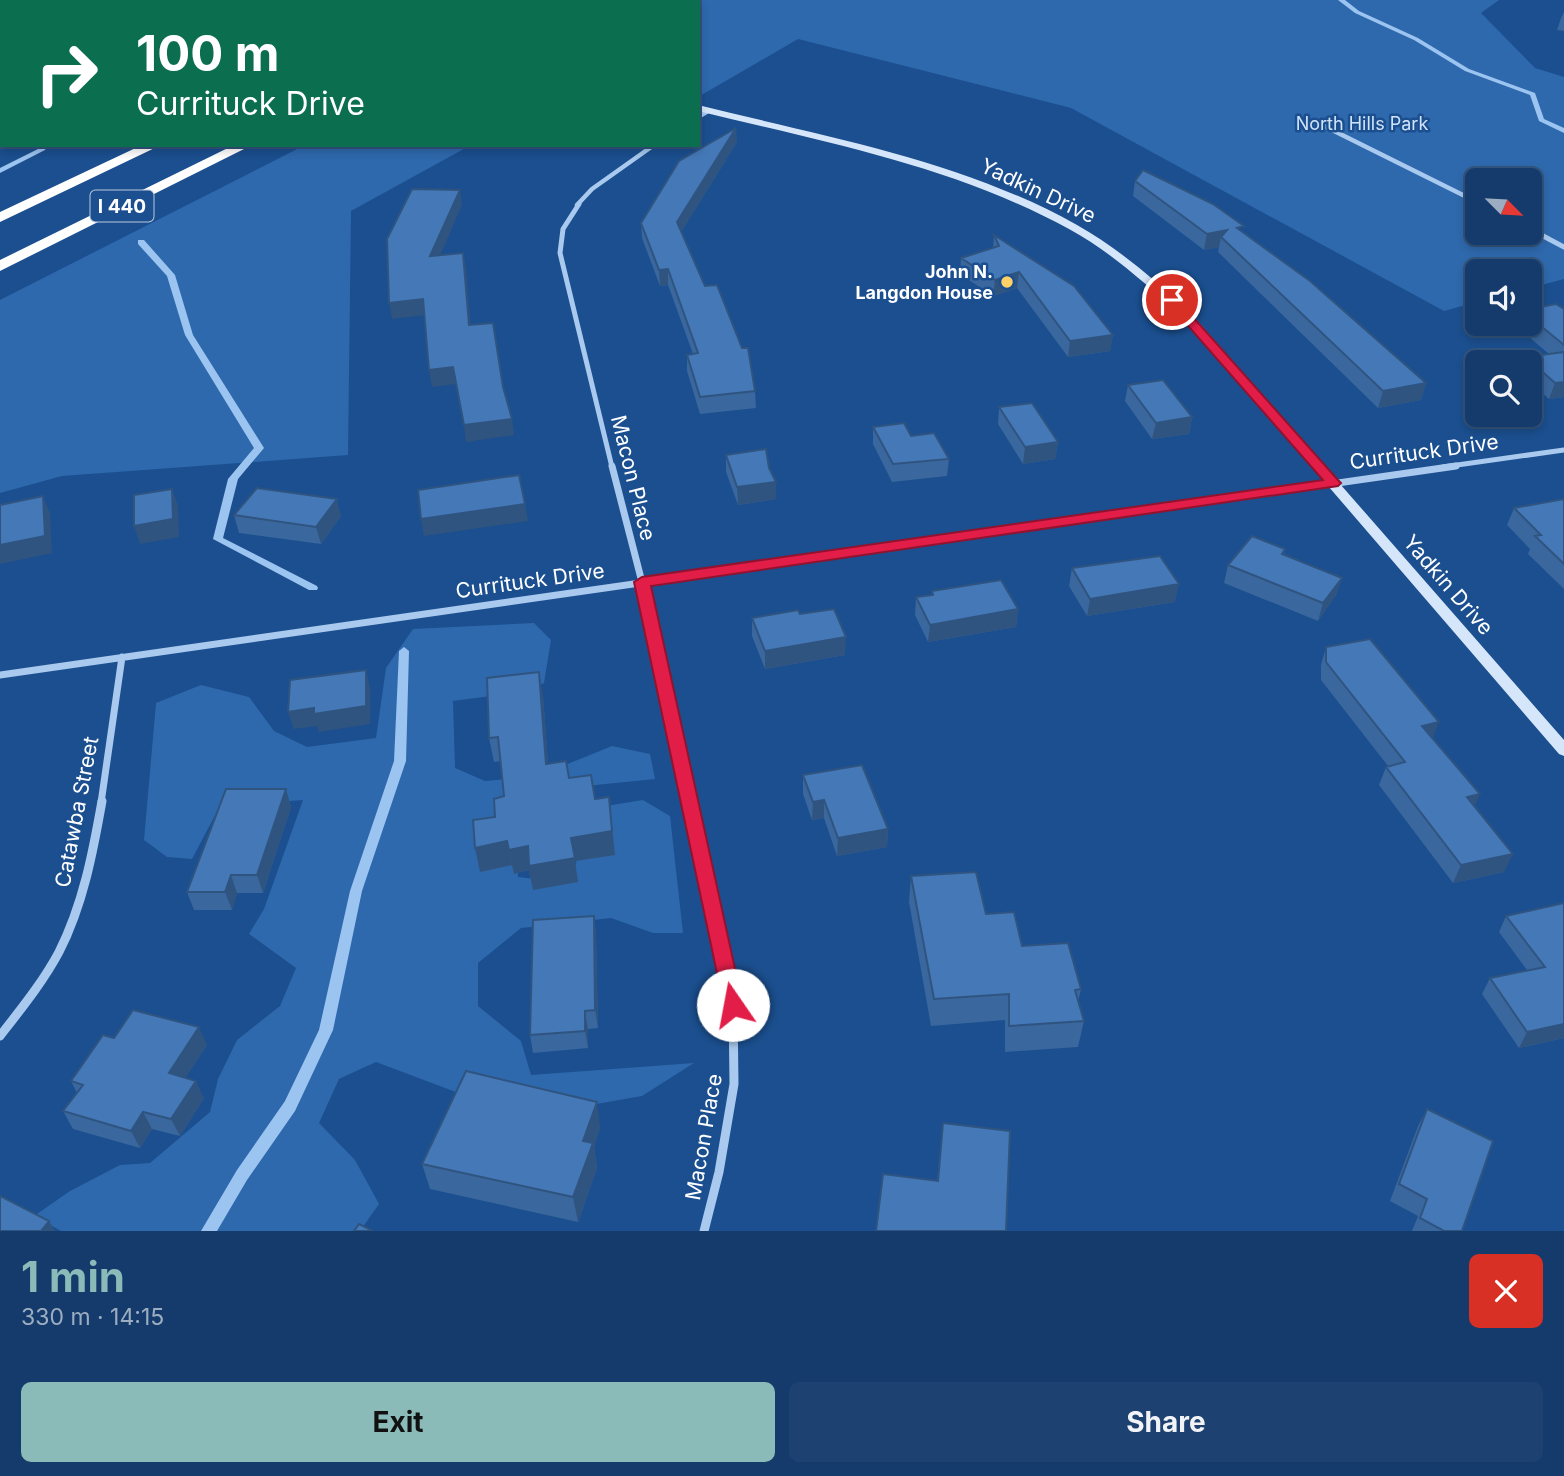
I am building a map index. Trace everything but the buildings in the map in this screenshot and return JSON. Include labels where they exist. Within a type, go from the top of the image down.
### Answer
[{"type":"highway","name":"I 440","points":[[0,218],[150,147]]},
{"type":"highway","name":"I 440","points":[[0,266],[241,147]]},
{"type":"street","name":"Yadkin Drive","points":[[701,112],[925,164],[997,189],[1105,244],[1161,289],[1564,750]]},
{"type":"street","points":[[1316,121],[1465,196]]},
{"type":"street","name":"Macon Place","points":[[651,147],[592,189],[577,206],[563,229],[560,253],[642,582],[733,1005],[734,1084],[719,1172],[704,1231]]},
{"type":"street","points":[[1542,235],[1564,247]]},
{"type":"street","name":"Currituck Drive","points":[[0,675],[1564,450]]},
{"type":"street","name":"Catawba Street","points":[[0,1036],[65,940],[81,891],[93,844],[122,657]]},
{"type":"green space","name":"North Hills Park","points":[[700,0],[1499,0],[1481,13],[1535,68],[1564,77],[1564,279],[1542,285],[1542,259],[1465,259],[1465,305],[1444,311],[1071,108],[798,39],[700,96]]},
{"type":"green space","points":[[301,147],[467,147],[351,211],[348,455],[62,476],[0,493],[0,300]]},
{"type":"green space","points":[[534,623],[551,640],[544,683],[528,691],[453,701],[455,768],[485,781],[538,776],[612,746],[650,754],[655,779],[546,790],[516,808],[518,877],[572,883],[587,809],[643,800],[670,816],[683,933],[653,933],[611,918],[521,928],[478,963],[478,1006],[521,1041],[531,1075],[694,1063],[642,1096],[585,1106],[469,1097],[376,1062],[339,1079],[319,1123],[355,1160],[379,1204],[360,1231],[61,1231],[34,1216],[70,1191],[120,1165],[150,1163],[210,1112],[218,1079],[237,1040],[280,1006],[296,968],[249,934],[264,909],[303,800],[220,806],[192,859],[167,857],[144,840],[156,703],[201,685],[249,697],[274,731],[307,747],[376,738],[386,668],[413,629]]},
{"type":"waterway","points":[[1341,0],[1357,12],[1416,39],[1467,70],[1533,94],[1541,120],[1564,131]]},
{"type":"waterway","points":[[0,171],[44,147]]},
{"type":"waterway","points":[[141,242],[171,275],[189,335],[259,448],[233,479],[218,539],[313,588]]},
{"type":"waterway","points":[[209,1231],[242,1175],[290,1106],[326,1030],[356,891],[400,761],[404,651]]},
{"type":"place","name":"John N. Langdon House","points":[[1007,282]]},
{"type":"route","points":[[733,1005],[642,582],[1333,483],[1172,300]]}]
